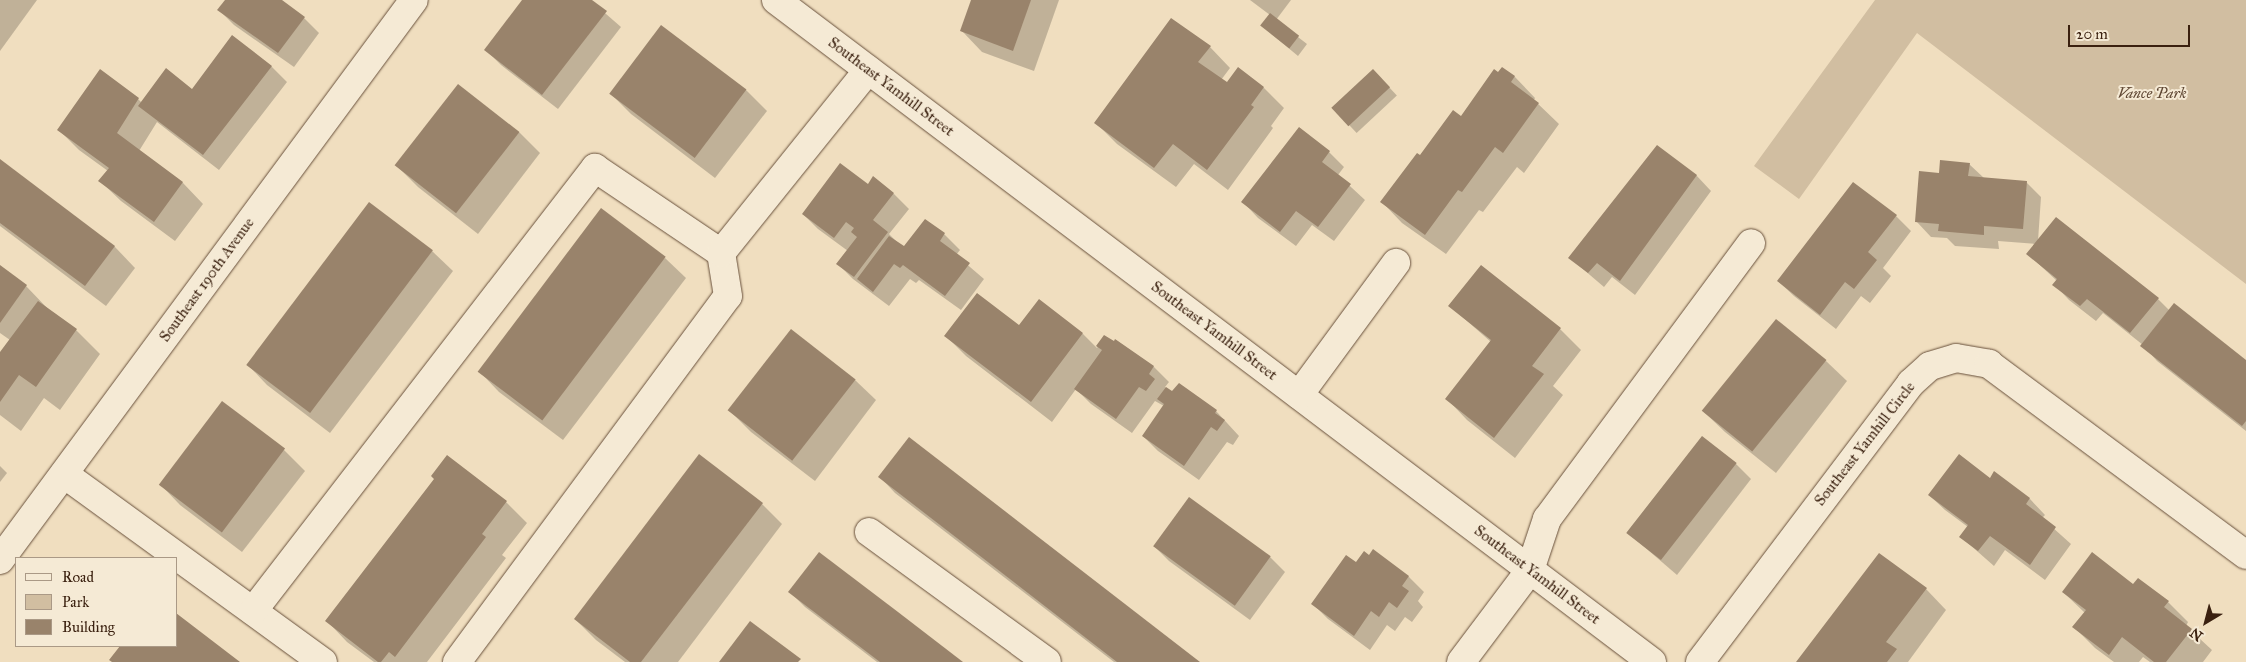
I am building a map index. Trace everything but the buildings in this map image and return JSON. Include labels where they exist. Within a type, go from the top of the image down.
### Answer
[{"type":"street","name":"Southeast 190th Avenue","points":[[0,560],[414,0]]},
{"type":"street","name":"Southeast Yamhill Street","points":[[776,0],[1652,662]]},
{"type":"street","points":[[721,253],[868,70]]},
{"type":"street","points":[[253,611],[595,168],[721,253],[728,296],[457,662]]},
{"type":"street","points":[[1461,662],[1530,570],[1547,519],[1751,244]]},
{"type":"street","points":[[1299,396],[1396,263]]},
{"type":"street","name":"Southeast Yamhill Circle","points":[[1700,662],[1911,383],[1930,366],[1956,358],[1989,364],[2246,555]]},
{"type":"street","points":[[64,474],[323,662]]},
{"type":"street","points":[[869,532],[1047,662]]},
{"type":"green space","name":"Vance Park","points":[[1875,0],[2246,0],[2246,284],[1917,33],[1799,199],[1754,166]]}]
